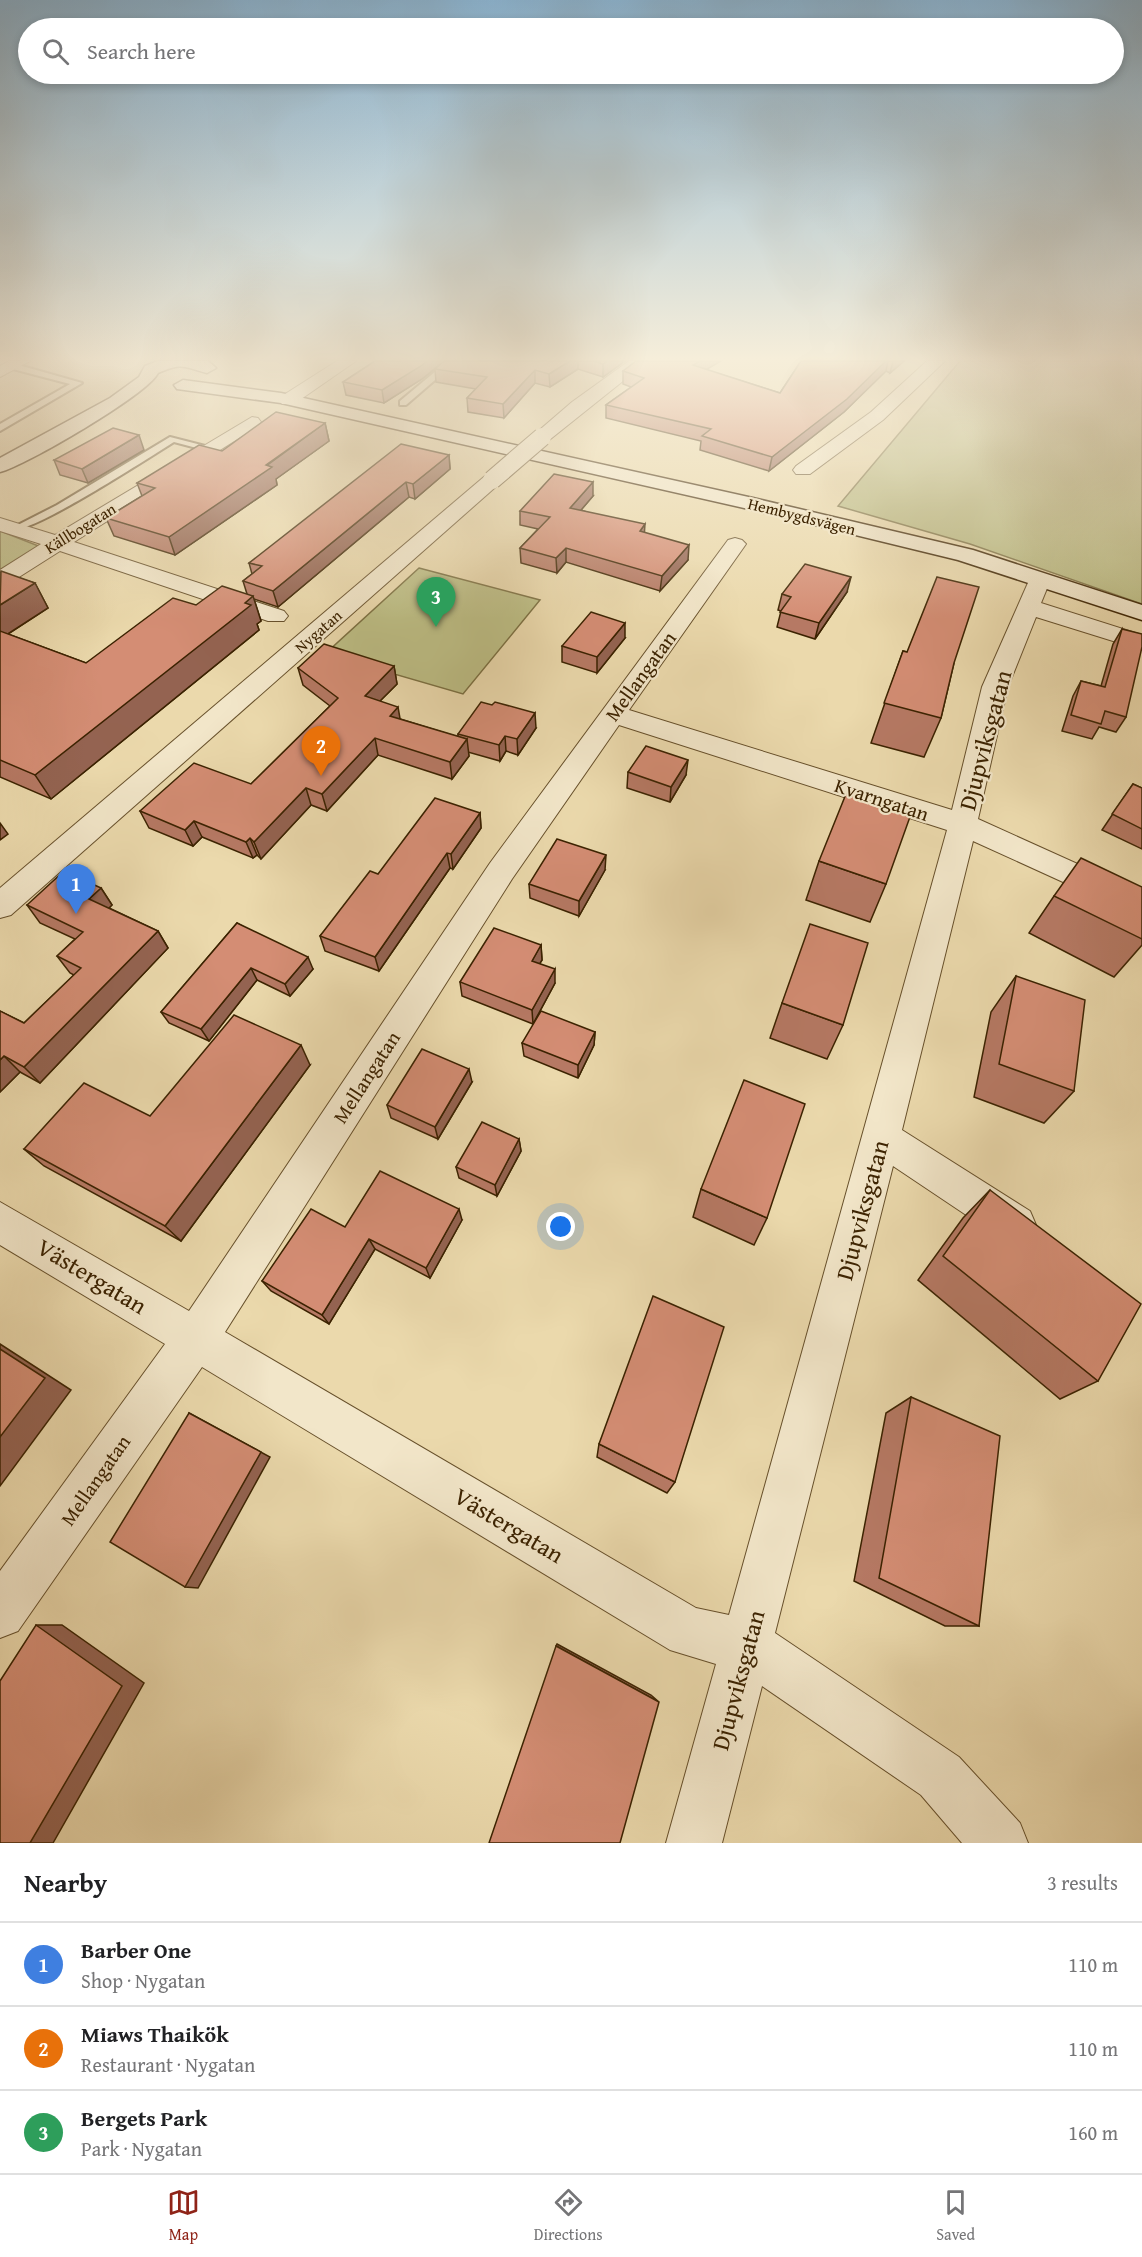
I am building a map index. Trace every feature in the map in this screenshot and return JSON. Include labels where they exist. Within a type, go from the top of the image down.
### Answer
[{"type":"main road","points":[[0,466],[35,447]]},
{"type":"main road","points":[[0,485],[61,447]]},
{"type":"main road","name":"Hembygdsvägen","points":[[494,447],[965,555],[1034,594],[1142,613]]},
{"type":"street","name":"Nygatan","points":[[0,906],[530,447]]},
{"type":"street","points":[[802,470],[834,447]]},
{"type":"street","name":"Källbogatan","points":[[0,579],[208,448]]},
{"type":"street","points":[[7,526],[55,544],[276,616]]},
{"type":"street","name":"Mellangatan","points":[[0,1613],[196,1338],[501,871],[735,543]]},
{"type":"street","name":"Hembygdsvägen","points":[[1034,594],[1142,643]]},
{"type":"street","name":"Djupviksgatan","points":[[694,1843],[881,1137],[995,687],[1034,594]]},
{"type":"street","name":"Kvarngatan","points":[[613,714],[962,824],[1142,906]]},
{"type":"street","points":[[881,1137],[1042,1241]]},
{"type":"street","name":"Västergatan","points":[[0,1222],[688,1632],[748,1645],[940,1776],[1000,1843]]},
{"type":"lane","points":[[7,526],[61,507],[159,447]]},
{"type":"lane","points":[[204,447],[208,448]]},
{"type":"green space","points":[[888,447],[1142,447],[1142,604],[970,544],[838,506]]},
{"type":"green space","points":[[0,531],[41,547],[0,575]]},
{"type":"green space","points":[[419,568],[540,600],[463,694],[325,654]]},
{"type":"building","points":[[78,447],[119,447],[82,469],[54,460]]},
{"type":"building","points":[[196,447],[222,451],[228,447],[291,447],[266,465],[272,467],[169,537],[106,518],[155,488],[137,483]]},
{"type":"building","points":[[397,447],[414,447],[449,455],[413,484],[406,482],[273,591],[243,581],[262,566],[249,563]]},
{"type":"building","points":[[739,447],[785,447],[772,457]]},
{"type":"building","points":[[554,474],[593,482],[570,508],[645,524],[640,531],[689,545],[662,576],[566,548],[556,558],[520,548],[550,517],[520,511]]},
{"type":"building","points":[[805,564],[851,577],[819,623],[780,612],[791,597],[782,594]]},
{"type":"building","points":[[1,571],[35,583],[0,605]]},
{"type":"building","points":[[937,577],[979,587],[954,663],[941,718],[884,703],[903,651],[907,652]]},
{"type":"building","points":[[222,586],[253,596],[245,603],[251,605],[35,775],[0,760],[0,631],[86,663],[173,598],[196,605]]},
{"type":"building","points":[[591,612],[625,623],[597,657],[562,646]]},
{"type":"building","points":[[1122,629],[1142,634],[1142,647],[1126,717],[1105,711],[1101,724],[1071,715],[1081,681],[1105,687]]},
{"type":"building","points":[[324,644],[394,666],[365,696],[398,707],[390,716],[467,739],[450,762],[375,738],[322,794],[306,788],[254,842],[250,838],[246,842],[194,821],[185,830],[140,811],[194,763],[251,784],[338,698],[298,668]]},
{"type":"building","points":[[481,702],[492,705],[495,702],[535,713],[517,739],[505,736],[499,745],[458,734]]},
{"type":"building","points":[[646,746],[688,760],[671,787],[628,772]]},
{"type":"building","points":[[1133,784],[1142,788],[1142,829],[1112,814]]},
{"type":"building","points":[[846,794],[911,814],[886,884],[819,861]]},
{"type":"building","points":[[435,798],[480,813],[451,854],[447,853],[375,957],[320,936],[370,871],[378,874]]},
{"type":"building","points":[[557,839],[606,855],[579,901],[529,884]]},
{"type":"building","points":[[1081,858],[1142,887],[1142,939],[1054,896]]},
{"type":"building","points":[[64,871],[101,888],[89,899],[158,931],[24,1067],[4,1056],[0,1060],[0,1011],[24,1023],[81,968],[57,956],[83,932],[27,905]]},
{"type":"building","points":[[237,923],[308,957],[285,984],[251,968],[201,1029],[161,1012]]},
{"type":"building","points":[[810,924],[868,943],[843,1025],[782,1003]]},
{"type":"building","points":[[494,928],[541,945],[532,961],[555,969],[532,1010],[460,982]]},
{"type":"building","points":[[1016,976],[1085,1000],[1074,1091],[999,1064]]},
{"type":"building","points":[[541,1011],[595,1032],[578,1065],[522,1043]]},
{"type":"building","points":[[234,1015],[301,1045],[165,1226],[24,1149],[84,1083],[150,1116]]},
{"type":"building","points":[[422,1049],[469,1069],[435,1127],[387,1105]]},
{"type":"building","points":[[744,1080],[805,1104],[767,1218],[701,1189]]},
{"type":"building","points":[[482,1122],[519,1139],[495,1185],[456,1167]]},
{"type":"building","points":[[380,1171],[459,1209],[426,1268],[369,1239],[322,1315],[262,1281],[311,1209],[345,1227]]},
{"type":"building","points":[[990,1190],[1141,1304],[1098,1381],[943,1256]]},
{"type":"building","points":[[653,1296],[724,1327],[675,1482],[599,1444]]},
{"type":"building","points":[[0,1349],[45,1378],[0,1437]]},
{"type":"building","points":[[911,1397],[1000,1436],[979,1626],[879,1578]]},
{"type":"building","points":[[189,1413],[261,1452],[185,1587],[110,1542]]},
{"type":"building","points":[[36,1625],[122,1686],[30,1843],[0,1843],[0,1681]]},
{"type":"building","points":[[556,1646],[659,1702],[620,1843],[489,1843]]},
{"type":"place","name":"Bergets Park","points":[[436,627]]},
{"type":"place","name":"Miaws Thaikök","points":[[321,776]]},
{"type":"place","name":"Barber One","points":[[76,914]]}]
